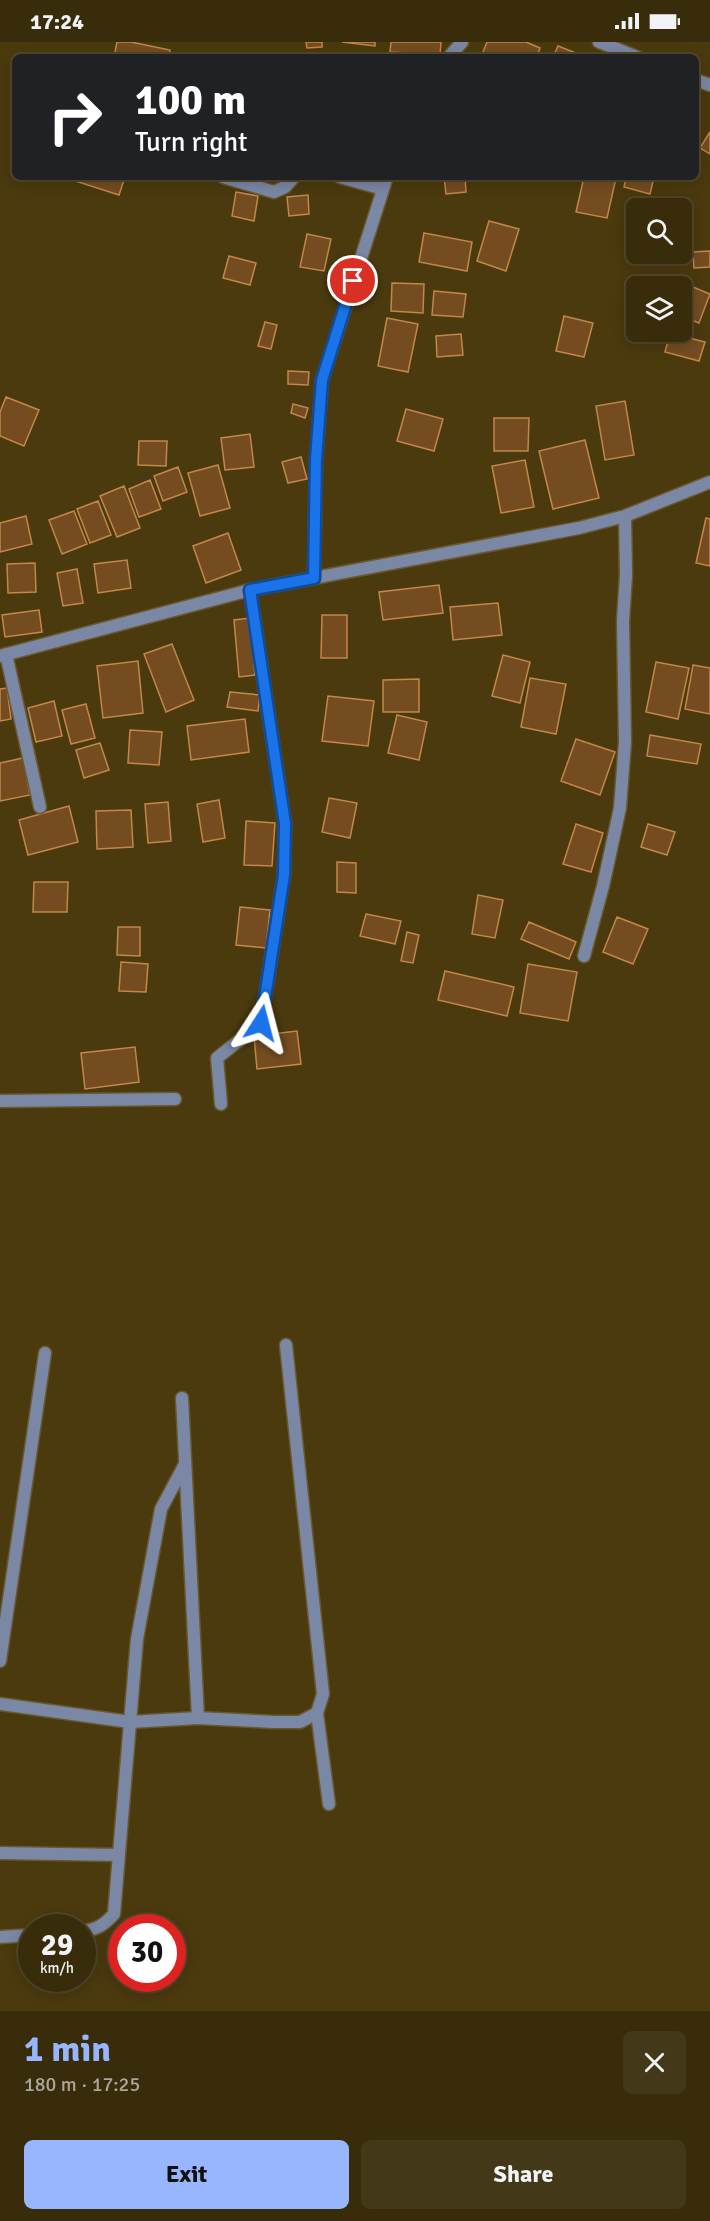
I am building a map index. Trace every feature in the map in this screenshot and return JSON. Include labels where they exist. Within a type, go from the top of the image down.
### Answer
[{"type":"street","points":[[452,54],[462,42]]},
{"type":"street","points":[[598,42],[629,54]]},
{"type":"street","points":[[233,180],[274,192],[285,188],[292,180]]},
{"type":"street","points":[[314,578],[316,459],[322,380],[385,183],[362,180]]},
{"type":"street","points":[[40,807],[3,655],[250,590],[579,528],[625,516],[710,482]]},
{"type":"street","points":[[584,956],[603,886],[621,797],[625,741],[623,621],[626,575],[625,516]]},
{"type":"street","points":[[221,1104],[218,1058],[261,1023],[284,875],[285,824],[250,590]]},
{"type":"street","points":[[0,1101],[175,1099]]},
{"type":"street","points":[[286,1345],[323,1694],[317,1713],[329,1804]]},
{"type":"street","points":[[0,1661],[45,1353]]},
{"type":"street","points":[[182,1398],[198,1718]]},
{"type":"street","points":[[96,1929],[105,1924],[114,1914],[137,1639],[161,1509],[185,1464]]},
{"type":"street","points":[[0,1704],[130,1722],[198,1718],[300,1722],[317,1713]]},
{"type":"street","points":[[0,1853],[119,1855]]},
{"type":"street","points":[[0,1937],[18,1936]]},
{"type":"building","points":[[117,42],[131,42],[170,50],[169,54],[115,54]]},
{"type":"building","points":[[306,42],[322,42],[322,47],[307,48]]},
{"type":"building","points":[[342,42],[375,42],[375,46]]},
{"type":"building","points":[[391,42],[441,42],[440,54],[390,52]]},
{"type":"building","points":[[487,42],[526,42],[540,48],[538,54],[482,54]]},
{"type":"building","points":[[558,46],[578,54],[554,54]]},
{"type":"building","points":[[710,132],[710,154],[700,148]]},
{"type":"building","points":[[72,180],[124,180],[119,195]]},
{"type":"building","points":[[444,180],[465,180],[466,192],[446,194]]},
{"type":"building","points":[[583,180],[616,180],[607,218],[576,212]]},
{"type":"building","points":[[625,180],[653,180],[650,194],[624,187]]},
{"type":"building","points":[[236,192],[258,196],[254,221],[232,216]]},
{"type":"building","points":[[308,195],[309,214],[289,216],[287,197]]},
{"type":"building","points":[[489,221],[519,229],[506,271],[477,261]]},
{"type":"building","points":[[424,233],[472,242],[467,271],[419,262]]},
{"type":"building","points":[[307,234],[331,239],[324,271],[300,267]]},
{"type":"building","points":[[710,251],[710,267],[694,268],[693,252]]},
{"type":"building","points":[[229,256],[256,263],[250,285],[223,278]]},
{"type":"building","points":[[392,283],[424,284],[423,313],[391,311]]},
{"type":"building","points":[[692,287],[710,294],[699,323],[692,320]]},
{"type":"building","points":[[434,291],[466,294],[463,317],[432,315]]},
{"type":"building","points":[[564,316],[593,323],[584,357],[556,351]]},
{"type":"building","points":[[387,318],[418,324],[408,372],[378,366]]},
{"type":"building","points":[[265,322],[277,325],[271,349],[258,346]]},
{"type":"building","points":[[461,334],[463,355],[437,357],[436,336]]},
{"type":"building","points":[[692,339],[705,342],[699,361],[665,352],[668,342],[692,342]]},
{"type":"building","points":[[288,371],[309,372],[308,385],[288,384]]},
{"type":"building","points":[[6,397],[39,410],[24,446],[0,436],[0,412]]},
{"type":"building","points":[[625,401],[634,455],[605,460],[596,406]]},
{"type":"building","points":[[293,404],[308,408],[305,418],[291,413]]},
{"type":"building","points":[[406,409],[443,419],[434,451],[397,441]]},
{"type":"building","points":[[494,418],[529,418],[528,451],[494,451]]},
{"type":"building","points":[[250,434],[254,467],[225,470],[221,438]]},
{"type":"building","points":[[585,440],[599,498],[553,509],[539,451]]},
{"type":"building","points":[[139,441],[167,441],[166,466],[138,465]]},
{"type":"building","points":[[301,457],[307,479],[288,483],[282,462]]},
{"type":"building","points":[[525,460],[534,507],[501,513],[492,466]]},
{"type":"building","points":[[218,465],[230,508],[200,516],[188,473]]},
{"type":"building","points":[[178,467],[187,492],[163,501],[154,476]]},
{"type":"building","points":[[150,480],[161,509],[139,517],[129,489]]},
{"type":"building","points":[[124,486],[140,528],[117,537],[100,496]]},
{"type":"building","points":[[98,501],[111,535],[90,543],[77,509]]},
{"type":"building","points":[[74,511],[87,544],[62,554],[49,520]]},
{"type":"building","points":[[26,516],[32,544],[0,552],[0,523]]},
{"type":"building","points":[[706,518],[710,519],[710,566],[696,563]]},
{"type":"building","points":[[228,533],[241,570],[206,583],[193,546]]},
{"type":"building","points":[[127,560],[131,588],[98,593],[94,564]]},
{"type":"building","points":[[35,563],[36,592],[8,593],[7,564]]},
{"type":"building","points":[[77,569],[83,603],[63,606],[57,573]]},
{"type":"building","points":[[439,585],[443,613],[383,620],[379,592]]},
{"type":"building","points":[[498,603],[502,635],[453,640],[450,607]]},
{"type":"building","points":[[39,610],[42,632],[5,637],[2,615]]},
{"type":"building","points":[[322,615],[347,615],[347,658],[321,658]]},
{"type":"building","points":[[250,618],[255,675],[239,677],[234,620]]},
{"type":"building","points":[[172,644],[194,700],[166,712],[144,654]]},
{"type":"building","points":[[503,655],[530,662],[520,703],[492,696]]},
{"type":"building","points":[[138,661],[143,713],[103,718],[97,666]]},
{"type":"building","points":[[656,662],[689,668],[678,719],[646,712]]},
{"type":"building","points":[[693,665],[710,668],[710,714],[685,709]]},
{"type":"building","points":[[530,678],[566,684],[556,734],[521,727]]},
{"type":"building","points":[[419,679],[419,712],[383,712],[383,680]]},
{"type":"building","points":[[7,688],[11,719],[0,721],[0,689]]},
{"type":"building","points":[[230,692],[260,695],[258,711],[227,707]]},
{"type":"building","points":[[328,696],[374,701],[368,746],[322,741]]},
{"type":"building","points":[[54,701],[62,736],[36,742],[28,708]]},
{"type":"building","points":[[86,704],[95,738],[71,744],[62,710]]},
{"type":"building","points":[[397,715],[427,722],[419,760],[388,753]]},
{"type":"building","points":[[245,719],[249,752],[191,760],[187,726]]},
{"type":"building","points":[[130,730],[162,732],[159,765],[128,763]]},
{"type":"building","points":[[650,735],[701,744],[697,764],[647,756]]},
{"type":"building","points":[[576,739],[615,752],[600,795],[561,781]]},
{"type":"building","points":[[100,743],[109,770],[84,778],[76,750]]},
{"type":"building","points":[[23,758],[30,795],[0,801],[0,763]]},
{"type":"building","points":[[329,798],[357,803],[350,838],[322,832]]},
{"type":"building","points":[[219,800],[225,838],[203,842],[197,804]]},
{"type":"building","points":[[168,802],[171,841],[148,843],[145,804]]},
{"type":"building","points":[[69,806],[78,842],[28,855],[19,820]]},
{"type":"building","points":[[131,810],[133,847],[97,849],[96,811]]},
{"type":"building","points":[[246,821],[275,823],[272,866],[244,865]]},
{"type":"building","points":[[576,824],[603,833],[591,872],[563,864]]},
{"type":"building","points":[[648,824],[675,832],[667,855],[641,847]]},
{"type":"building","points":[[337,862],[356,863],[356,893],[337,892]]},
{"type":"building","points":[[34,882],[68,882],[67,912],[33,912]]},
{"type":"building","points":[[478,895],[503,900],[495,938],[472,934]]},
{"type":"building","points":[[240,907],[270,910],[266,948],[236,945]]},
{"type":"building","points":[[366,914],[401,921],[395,944],[360,936]]},
{"type":"building","points":[[617,917],[648,929],[633,964],[603,952]]},
{"type":"building","points":[[529,922],[576,942],[569,959],[521,939]]},
{"type":"building","points":[[118,927],[140,927],[140,956],[117,955]]},
{"type":"building","points":[[407,932],[419,935],[413,963],[401,961]]},
{"type":"building","points":[[121,962],[148,964],[146,992],[119,991]]},
{"type":"building","points":[[528,964],[577,972],[568,1021],[520,1013]]},
{"type":"building","points":[[445,971],[514,987],[507,1016],[438,1000]]},
{"type":"building","points":[[297,1031],[301,1064],[257,1069],[254,1036]]},
{"type":"building","points":[[135,1047],[139,1082],[85,1089],[81,1053]]},
{"type":"route","points":[[261,1023],[284,875],[285,824],[250,590],[314,578],[316,459],[322,380],[353,281]]}]
